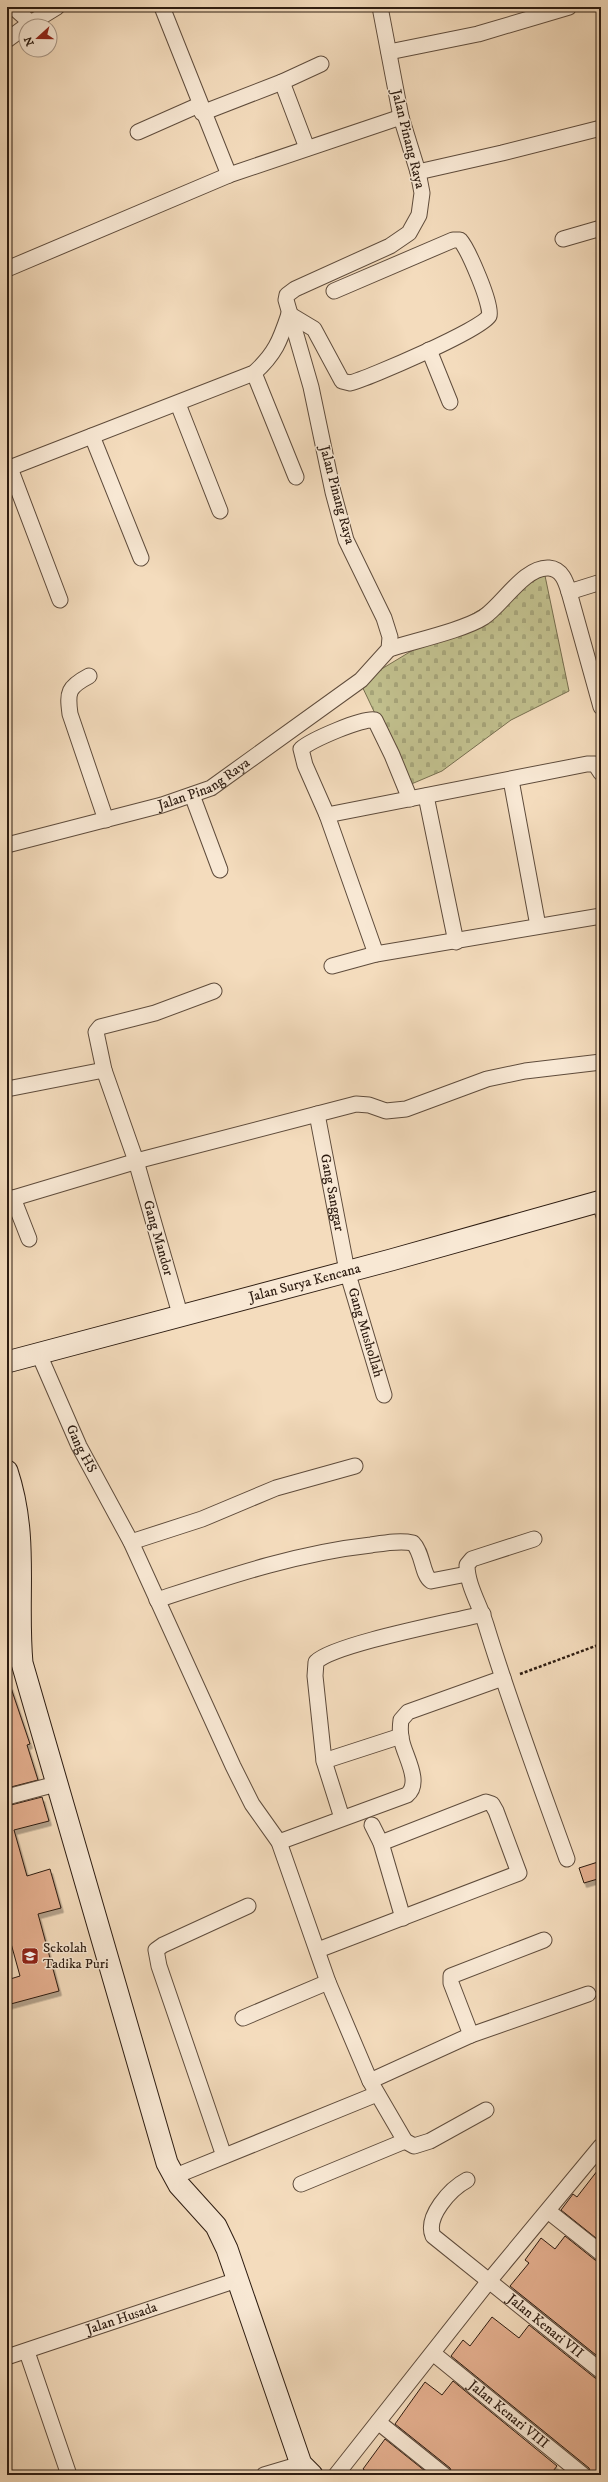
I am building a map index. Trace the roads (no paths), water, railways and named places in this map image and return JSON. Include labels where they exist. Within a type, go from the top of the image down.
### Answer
[{"type":"street","points":[[13,7],[22,18]]},
{"type":"street","points":[[39,18],[57,7]]},
{"type":"street","points":[[162,7],[201,109],[229,175]]},
{"type":"street","name":"Jalan Pinang Raya","points":[[7,845],[162,805],[211,788],[361,680],[389,649],[390,636],[384,618],[346,540],[333,492],[311,387],[286,300],[291,291],[390,246],[409,233],[419,215],[422,193],[418,172],[401,117],[380,7]]},
{"type":"street","points":[[388,52],[478,34],[569,7]]},
{"type":"street","points":[[7,40],[18,32]]},
{"type":"street","points":[[138,132],[282,82],[321,64]]},
{"type":"street","points":[[282,82],[307,148]]},
{"type":"street","points":[[7,269],[229,175],[401,117]]},
{"type":"street","points":[[418,172],[601,128]]},
{"type":"street","points":[[563,239],[601,228]]},
{"type":"street","points":[[60,600],[8,468],[178,404],[254,373],[270,358],[280,342],[289,314],[314,329],[345,383],[358,382],[463,335],[487,320],[490,314],[487,298],[460,240],[453,240],[334,292]]},
{"type":"street","points":[[429,350],[450,402]]},
{"type":"street","points":[[254,373],[296,477]]},
{"type":"street","points":[[178,404],[220,511]]},
{"type":"street","points":[[92,436],[141,558]]},
{"type":"street","points":[[389,649],[471,623],[484,616],[523,580],[536,571],[548,568],[557,570],[565,578],[601,707]]},
{"type":"street","points":[[569,592],[601,582]]},
{"type":"street","points":[[89,676],[74,684],[68,696],[70,714],[106,820]]},
{"type":"street","points":[[376,954],[327,815],[305,765],[301,749],[318,739],[368,719],[377,723],[410,799]]},
{"type":"street","points":[[327,815],[591,764],[598,766],[601,773]]},
{"type":"street","points":[[511,780],[538,926]]},
{"type":"street","points":[[192,795],[220,870]]},
{"type":"street","points":[[426,796],[456,942]]},
{"type":"street","points":[[332,966],[376,954],[456,942],[538,926],[601,916]]},
{"type":"street","name":"Gang Mandor","points":[[180,1314],[136,1161],[104,1070],[96,1032],[98,1028],[155,1013],[214,991]]},
{"type":"street","points":[[29,1239],[10,1199],[136,1161],[356,1104],[369,1105],[386,1111],[406,1109],[487,1079],[525,1071],[601,1062]]},
{"type":"street","points":[[7,1089],[104,1070]]},
{"type":"street","name":"Gang Sanggar","points":[[316,1114],[347,1271]]},
{"type":"street","name":"Jalan Surya Kencana","points":[[7,1362],[38,1352],[180,1314],[599,1208]]},
{"type":"street","name":"Gang Mushollah","points":[[347,1271],[384,1395]]},
{"type":"street","name":"Gang HS","points":[[38,1352],[79,1446],[131,1542],[156,1600],[233,1766],[252,1804],[279,1842],[328,1982],[370,2081],[405,2141]]},
{"type":"street","points":[[131,1542],[202,1519],[276,1488],[355,1466]]},
{"type":"street","points":[[7,1471],[21,1538],[14,1598],[22,1663],[56,1784],[107,1951],[166,2163],[173,2177],[216,2226],[238,2280],[295,2471],[264,2475]]},
{"type":"street","points":[[534,1539],[472,1559],[467,1565],[467,1574],[483,1614],[502,1678],[567,1858]]},
{"type":"street","points":[[156,1600],[294,1558],[345,1548],[376,1544],[414,1543],[421,1552],[427,1578],[431,1581],[467,1574]]},
{"type":"street","points":[[342,1818],[324,1760],[314,1676],[316,1662],[323,1655],[360,1644],[483,1614]]},
{"type":"street","points":[[279,1842],[410,1793],[413,1777],[401,1736],[401,1720],[408,1712],[502,1678]]},
{"type":"street","points":[[324,1760],[401,1736]]},
{"type":"street","points":[[7,1797],[56,1784]]},
{"type":"street","points":[[318,1950],[519,1873],[496,1811],[492,1804],[486,1802],[381,1843]]},
{"type":"street","points":[[372,1825],[381,1843],[403,1918]]},
{"type":"street","points":[[224,2156],[159,1966],[156,1950],[163,1945],[248,1906]]},
{"type":"street","points":[[471,2035],[451,1983],[451,1976],[544,1940]]},
{"type":"street","points":[[243,2018],[328,1982]]},
{"type":"street","points":[[370,2081],[471,2035],[588,1994]]},
{"type":"street","points":[[173,2177],[377,2094]]},
{"type":"street","points":[[301,2184],[405,2141],[414,2146],[424,2143],[486,2110]]},
{"type":"street","points":[[336,2475],[434,2354],[489,2281],[601,2146]]},
{"type":"street","name":"Jalan Kenari VII","points":[[467,2180],[452,2192],[432,2218],[430,2231],[432,2236],[601,2371]]},
{"type":"street","points":[[548,2211],[601,2253]]},
{"type":"street","name":"Jalan Husada","points":[[7,2357],[27,2352],[238,2280]]},
{"type":"street","points":[[27,2352],[69,2475]]},
{"type":"street","name":"Jalan Kenari VIII","points":[[434,2354],[583,2475]]},
{"type":"street","points":[[378,2422],[444,2475]]},
{"type":"place","name":"Sekolah Tadika Puri","points":[[30,1956]]}]
